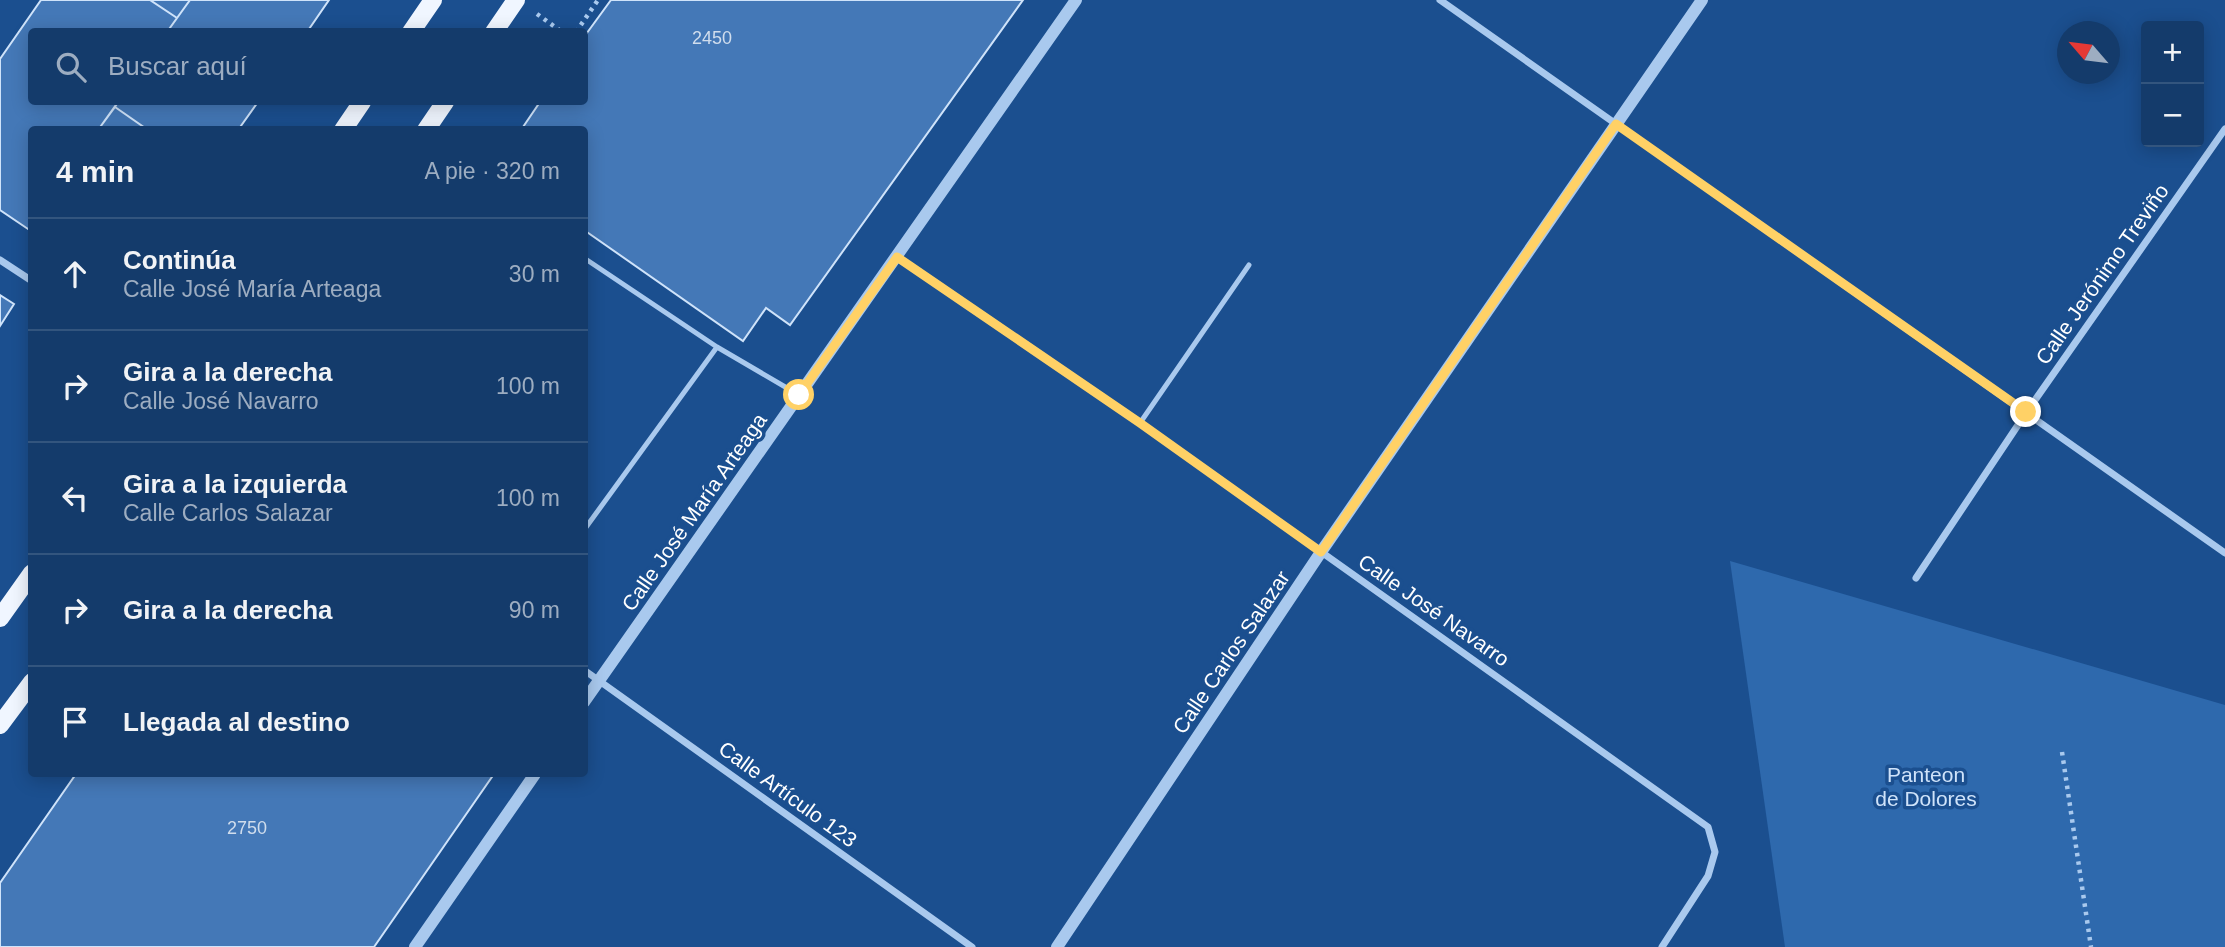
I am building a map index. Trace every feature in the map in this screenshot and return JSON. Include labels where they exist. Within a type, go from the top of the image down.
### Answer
[{"type":"main road","points":[[414,28],[433,0]]},
{"type":"main road","points":[[497,28],[516,0]]},
{"type":"main road","points":[[346,126],[360,105]]},
{"type":"main road","points":[[429,126],[443,105]]},
{"type":"main road","points":[[0,618],[28,579]]},
{"type":"main road","points":[[0,724],[28,687]]},
{"type":"street","name":"Calle José María Arteaga","points":[[588,696],[1076,0]]},
{"type":"street","points":[[1440,0],[2225,553]]},
{"type":"street","name":"Calle Carlos Salazar","points":[[1057,947],[1321,552],[1702,0]]},
{"type":"street","name":"Calle Jerónimo Treviño","points":[[1916,578],[2026,412],[2225,130]]},
{"type":"street","name":"Calle José Navarro","points":[[897,257],[1140,423],[1687,809],[1708,827],[1715,852],[1708,876],[1662,947]]},
{"type":"street","points":[[0,260],[28,278]]},
{"type":"street","name":"Calle Artículo 123","points":[[588,673],[972,947]]},
{"type":"street","points":[[415,947],[533,777]]},
{"type":"lane","points":[[588,261],[717,347],[799,395]]},
{"type":"lane","points":[[1140,423],[1249,265]]},
{"type":"lane","points":[[588,524],[717,347]]},
{"type":"path","points":[[579,28],[597,0]]},
{"type":"path","points":[[2062,752],[2091,947]]},
{"type":"green space","name":"Panteon de Dolores","points":[[1730,561],[2225,705],[2225,947],[1785,947]]},
{"type":"building","points":[[41,0],[150,0],[177,18],[170,28],[28,28],[28,105],[116,105],[101,126],[28,126],[28,229],[0,210],[0,59]]},
{"type":"building","points":[[150,0],[190,0],[177,18]]},
{"type":"building","points":[[190,0],[329,0],[310,28],[170,28]]},
{"type":"building","points":[[611,0],[1023,0],[790,325],[766,308],[743,341],[588,233],[588,126],[524,126],[538,105],[588,105],[588,32]]},
{"type":"building","points":[[256,105],[241,126],[142,126],[115,107]]},
{"type":"building","points":[[115,107],[142,126],[101,126]]},
{"type":"building","points":[[0,295],[14,304],[0,326]]},
{"type":"building","points":[[74,777],[492,777],[374,947],[0,947],[0,883]]},
{"type":"route","points":[[799,395],[897,257],[1140,423],[1321,552],[1616,124],[2026,412]]}]
